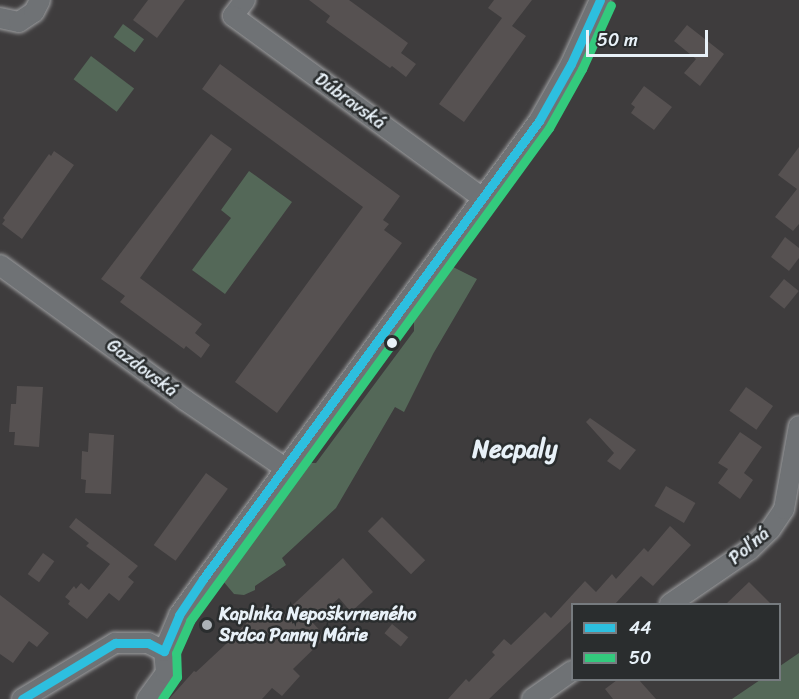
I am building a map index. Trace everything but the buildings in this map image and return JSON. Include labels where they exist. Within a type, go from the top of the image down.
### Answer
[{"type":"street","points":[[0,18],[19,22],[34,12],[40,0]]},
{"type":"street","name":"Dúbravská","points":[[245,0],[233,16],[483,198]]},
{"type":"street","points":[[147,699],[166,673],[164,651],[179,615],[202,579],[539,121],[571,64],[600,0]]},
{"type":"street","name":"Gazdovská","points":[[0,264],[184,400],[285,468]]},
{"type":"street","name":"Poľná","points":[[671,603],[748,550],[770,530],[784,509],[799,426]]},
{"type":"street","points":[[22,699],[115,643],[148,643],[164,651]]},
{"type":"street","points":[[532,699],[571,672]]},
{"type":"green space","points":[[123,24],[144,39],[135,52],[114,37]]},
{"type":"green space","points":[[91,56],[134,88],[117,112],[74,79]]},
{"type":"green space","points":[[249,171],[292,202],[225,294],[192,270],[231,218],[221,210]]},
{"type":"green space","points":[[447,264],[477,279],[433,354],[404,412],[395,407],[336,508],[282,558],[286,565],[255,586],[255,590],[244,595],[234,594],[223,581],[224,570],[303,463],[316,463],[414,331],[414,312]]},
{"type":"green space","points":[[799,653],[799,699],[732,699],[759,681],[781,681],[781,665]]},
{"type":"transit line","name":"44","points":[[22,699],[115,643],[148,643],[164,651],[179,615],[203,579],[539,121],[571,64],[600,0]]},
{"type":"transit line","name":"50","points":[[162,699],[177,677],[176,653],[190,621],[549,128],[582,69],[611,5]]},
{"type":"place","name":"Kaplnka Nepoškvrneného Srdca Panny Márie","points":[[207,625]]},
{"type":"district","name":"Necpaly","points":[[515,450]]}]
